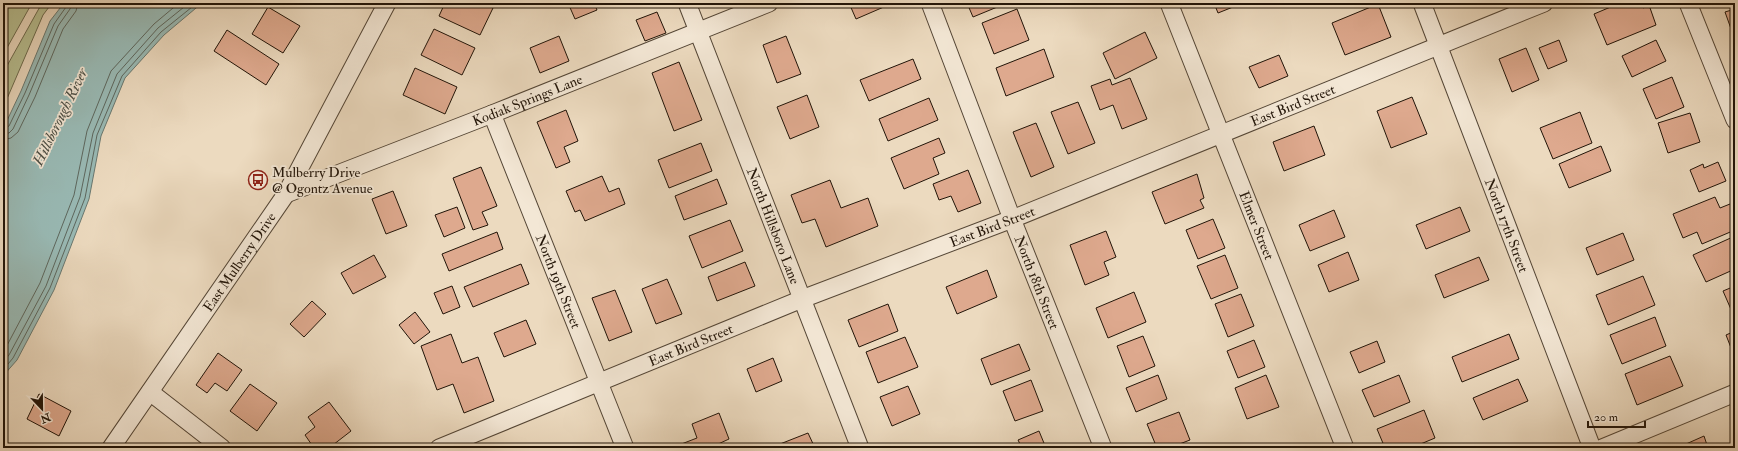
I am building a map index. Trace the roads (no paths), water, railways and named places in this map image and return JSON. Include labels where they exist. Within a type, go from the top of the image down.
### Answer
[{"type":"street","name":"East Mulberry Drive","points":[[111,448],[286,194],[387,3]]},
{"type":"street","name":"North Hillsboro Lane","points":[[687,3],[860,448]]},
{"type":"street","name":"Kodiak Springs Lane","points":[[286,194],[492,114],[769,3]]},
{"type":"street","name":"North 18th Street","points":[[930,3],[1012,218],[1103,448]]},
{"type":"street","name":"Elmer Street","points":[[1169,3],[1345,448]]},
{"type":"street","name":"North 17th Street","points":[[1422,3],[1592,448]]},
{"type":"street","name":"East Bird Street","points":[[439,448],[802,299],[1012,218],[1544,3]]},
{"type":"street","points":[[1688,3],[1735,120]]},
{"type":"street","name":"North 19th Street","points":[[492,114],[625,448]]},
{"type":"street","points":[[150,392],[222,448]]},
{"type":"street","points":[[1602,448],[1735,393]]},
{"type":"water","name":"Hillsborough River","points":[[64,3],[202,3],[164,35],[125,78],[101,136],[89,199],[54,290],[17,360],[3,376],[3,129],[21,91],[50,21]]},
{"type":"place","name":"Mulberry Drive @ Ogontz Avenue","points":[[258,180]]}]
